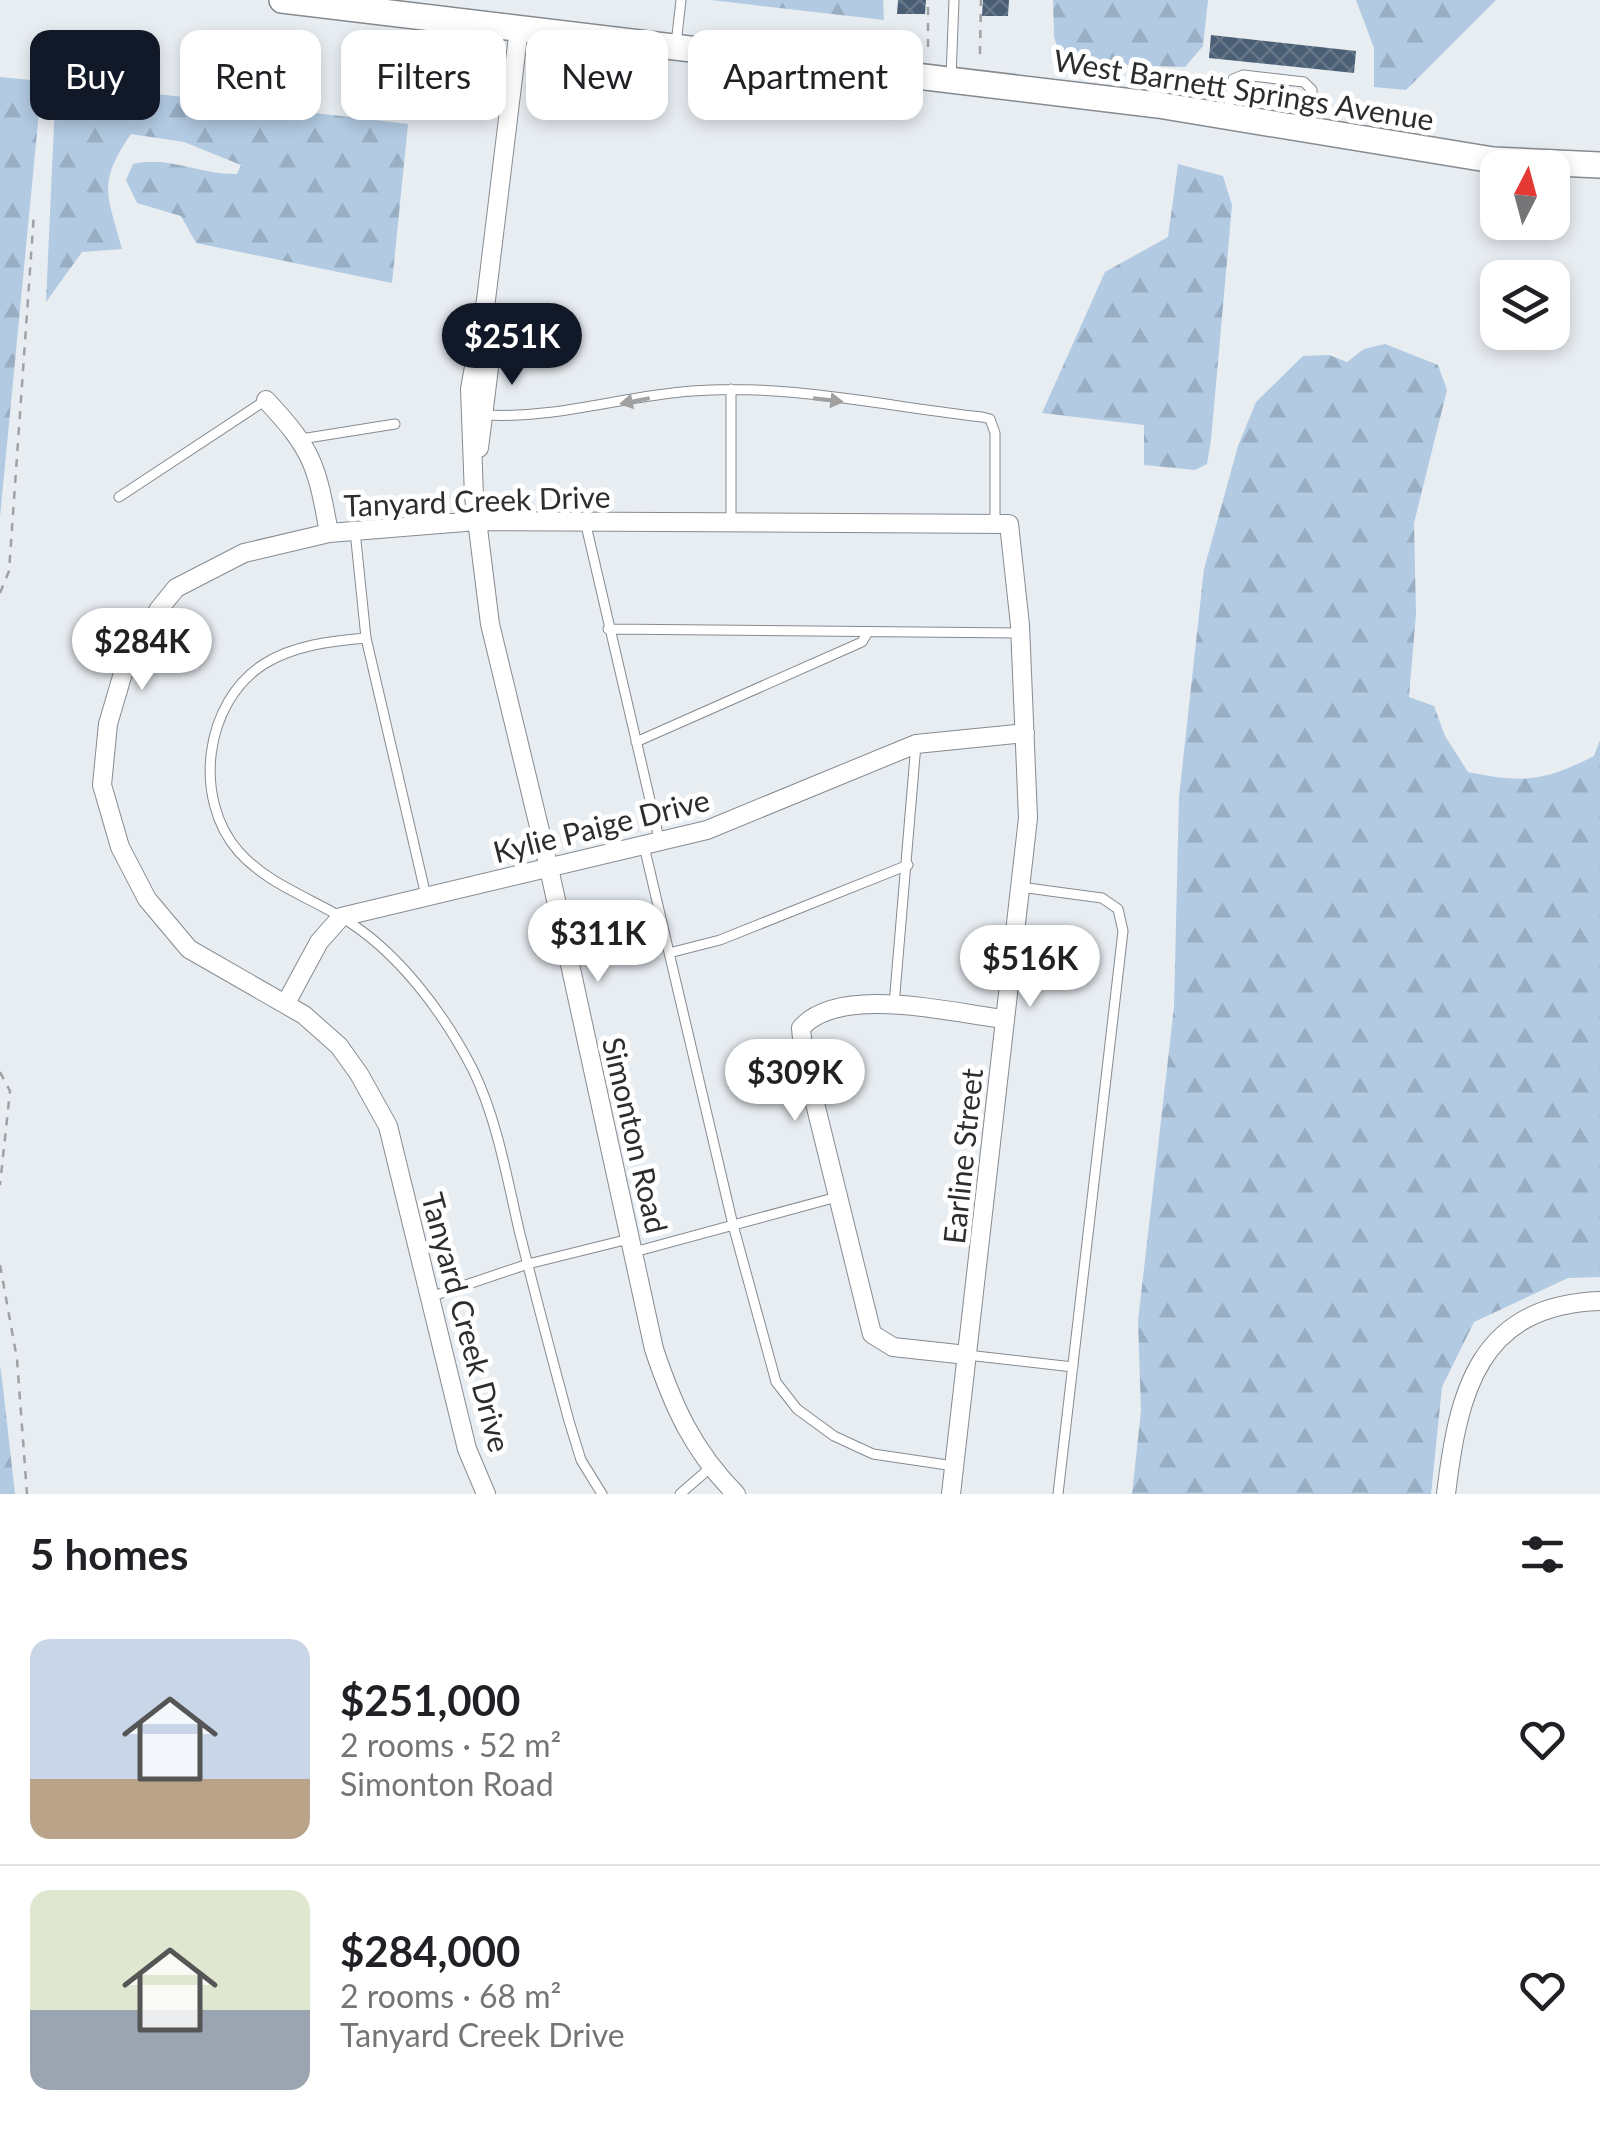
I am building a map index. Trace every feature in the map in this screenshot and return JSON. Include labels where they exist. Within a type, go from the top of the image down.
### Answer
[{"type":"street","name":"West Barnett Springs Avenue","points":[[282,0],[1227,116],[1493,160],[1600,164]]},
{"type":"street","name":"Simonton Road","points":[[518,28],[486,300],[470,389],[476,521],[490,624],[660,1366],[678,1418],[710,1468],[736,1494]]},
{"type":"street","name":"Simonton Road","points":[[474,473],[486,415],[492,352],[486,300]]},
{"type":"street","points":[[266,400],[301,439],[317,466],[329,533]]},
{"type":"street","name":"Tanyard Creek Drive","points":[[486,1494],[468,1449],[388,1126],[339,1046],[286,1003],[189,949],[147,899],[120,847],[102,785],[108,724],[123,674],[176,588],[244,553],[329,533],[476,521],[1002,524]]},
{"type":"street","name":"Earline Street","points":[[951,1494],[1028,818],[1020,634],[1002,524]]},
{"type":"street","name":"Kylie Paige Drive","points":[[341,917],[707,830],[916,744],[1026,733]]},
{"type":"street","points":[[286,1003],[318,942],[341,917]]},
{"type":"street","points":[[967,1355],[892,1347],[872,1334],[801,1028],[821,1010],[862,1004],[1005,1019]]},
{"type":"street","points":[[1446,1494],[1466,1384],[1484,1357],[1513,1329],[1546,1310],[1600,1302]]},
{"type":"lane","points":[[676,46],[681,0]]},
{"type":"lane","points":[[951,80],[954,0]]},
{"type":"lane","points":[[1227,116],[1234,79],[1243,76],[1304,82],[1312,90],[1311,130]]},
{"type":"lane","points":[[731,389],[731,523]]},
{"type":"lane","points":[[486,415],[590,409],[688,391],[731,389],[990,419],[996,445],[1002,524]]},
{"type":"lane","points":[[119,497],[266,400]]},
{"type":"lane","points":[[301,439],[395,424]]},
{"type":"lane","points":[[585,521],[636,742],[669,954],[762,1343],[776,1382],[797,1409],[834,1436],[874,1454],[954,1466]]},
{"type":"lane","points":[[355,531],[366,638],[426,896]]},
{"type":"lane","points":[[608,629],[1020,634]]},
{"type":"lane","points":[[636,742],[862,642],[868,632]]},
{"type":"lane","points":[[366,638],[293,650],[264,664],[240,684],[226,708],[209,768],[213,798],[237,850],[290,891],[368,935],[425,996],[474,1072],[500,1154],[573,1434],[581,1460],[602,1494]]},
{"type":"lane","points":[[894,1006],[916,744]]},
{"type":"lane","points":[[669,954],[720,940],[908,865]]},
{"type":"lane","points":[[1020,887],[1102,898],[1118,910],[1123,931],[1058,1494]]},
{"type":"lane","points":[[430,1297],[528,1264],[733,1225],[837,1196]]},
{"type":"lane","points":[[967,1355],[1073,1367]]},
{"type":"lane","points":[[680,1494],[710,1468]]},
{"type":"path","points":[[928,0],[928,47]]},
{"type":"path","points":[[980,54],[981,0]]},
{"type":"path","points":[[0,593],[9,570],[34,213]]},
{"type":"path","points":[[0,1072],[10,1091],[0,1186]]},
{"type":"path","points":[[0,1265],[17,1358],[27,1494]]},
{"type":"green space","points":[[711,0],[883,0],[884,20]]},
{"type":"green space","points":[[1053,0],[1208,0],[1203,46],[1185,67],[1096,64],[1059,54]]},
{"type":"green space","points":[[1356,0],[1496,0],[1406,90],[1374,87],[1374,48]]},
{"type":"green space","points":[[0,77],[30,80],[30,120],[38,120],[0,517]]},
{"type":"green space","points":[[160,94],[180,97],[180,120],[321,120],[321,114],[341,116],[341,120],[408,124],[392,283],[196,243],[181,216],[137,203],[126,180],[133,164],[172,163],[237,174],[241,165],[184,142],[131,134],[113,166],[108,190],[122,249],[82,252],[46,302],[54,120],[160,120]]},
{"type":"green space","points":[[1178,164],[1223,176],[1232,205],[1211,440],[1207,464],[1195,470],[1144,465],[1144,425],[1042,413],[1105,272],[1168,237]]},
{"type":"green space","points":[[1385,344],[1438,365],[1447,390],[1414,523],[1416,614],[1409,697],[1434,706],[1445,736],[1468,772],[1519,779],[1546,775],[1594,756],[1600,740],[1600,1277],[1568,1278],[1474,1322],[1442,1387],[1431,1494],[1132,1494],[1141,1411],[1138,1321],[1174,1007],[1179,797],[1204,569],[1238,446],[1256,402],[1303,356],[1329,355],[1347,362],[1364,349]]},
{"type":"green space","points":[[0,1365],[2,1379],[15,1494],[0,1494]]},
{"type":"building","points":[[898,0],[926,0],[925,14],[897,14]]},
{"type":"building","points":[[983,0],[1009,0],[1008,16],[982,16]]},
{"type":"building","points":[[1211,35],[1356,51],[1354,73],[1209,58]]}]
